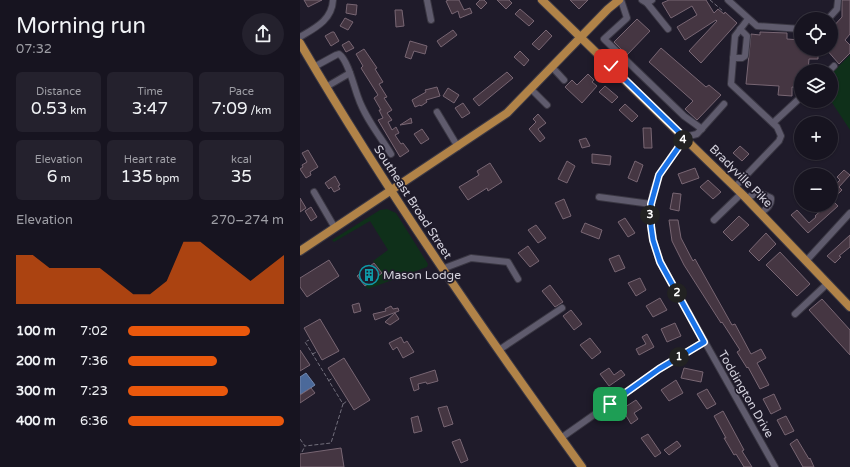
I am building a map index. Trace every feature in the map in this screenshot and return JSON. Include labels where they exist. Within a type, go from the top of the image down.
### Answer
[{"type":"main road","name":"Bradyville Pike","points":[[542,0],[735,187],[850,307]]},
{"type":"main road","points":[[300,250],[458,147],[507,113],[620,0]]},
{"type":"main road","name":"Southeast Broad Street","points":[[300,43],[391,191],[442,269],[582,467]]},
{"type":"street","points":[[300,37],[324,23],[332,10],[333,0]]},
{"type":"street","points":[[427,0],[431,20]]},
{"type":"street","points":[[620,0],[627,18],[604,39],[684,116],[702,129]]},
{"type":"street","points":[[728,0],[756,26],[794,29]]},
{"type":"street","points":[[834,12],[837,9],[838,0]]},
{"type":"street","points":[[647,1],[668,29]]},
{"type":"street","points":[[735,187],[779,141],[781,136],[777,127],[731,84],[735,36],[748,19]]},
{"type":"street","points":[[733,58],[742,58],[745,56],[747,36],[740,29]]},
{"type":"street","points":[[314,68],[336,55],[339,54],[342,56],[350,73],[359,100],[374,128],[392,154]]},
{"type":"street","points":[[601,76],[611,66]]},
{"type":"street","points":[[552,67],[564,80]]},
{"type":"street","points":[[326,87],[350,73]]},
{"type":"street","points":[[531,89],[547,105]]},
{"type":"street","points":[[685,138],[697,134],[724,104]]},
{"type":"street","points":[[773,123],[794,104]]},
{"type":"street","points":[[437,112],[458,147]]},
{"type":"street","name":"Toddington Drive","points":[[685,138],[659,175],[651,204],[651,226],[653,240],[660,262],[775,467]]},
{"type":"street","points":[[314,192],[335,228]]},
{"type":"street","points":[[714,220],[744,196],[758,192],[771,198],[772,202],[762,214]]},
{"type":"street","points":[[599,197],[651,204]]},
{"type":"street","points":[[806,260],[850,213]]},
{"type":"street","points":[[442,269],[471,258],[508,262],[518,278]]},
{"type":"street","points":[[795,314],[828,283]]},
{"type":"street","points":[[499,350],[562,308]]},
{"type":"street","points":[[561,438],[659,369],[704,342]]},
{"type":"path","points":[[710,0],[723,11]]},
{"type":"path","points":[[309,340],[306,342],[312,355],[343,404]]},
{"type":"path","points":[[312,355],[316,352]]},
{"type":"path","points":[[328,381],[333,378]]},
{"type":"path","points":[[305,446],[331,443],[343,404],[347,401]]},
{"type":"path","points":[[300,438],[305,446]]},
{"type":"path","points":[[302,452],[305,446]]},
{"type":"green space","points":[[850,55],[850,130],[836,108],[838,108],[838,67]]},
{"type":"green space","points":[[387,209],[396,213],[428,264],[427,267],[368,289],[365,286],[382,273],[373,261],[388,250],[370,221],[334,242],[332,240],[380,210]]},
{"type":"water","points":[[306,373],[315,385],[300,395],[300,377]]},
{"type":"building","points":[[304,0],[322,0],[308,7]]},
{"type":"building","points":[[459,0],[464,10],[470,8],[472,13],[460,18],[458,11],[452,14],[446,1]]},
{"type":"building","points":[[480,0],[484,0],[487,3],[481,9],[476,4]]},
{"type":"building","points":[[497,0],[509,0],[512,3],[506,9]]},
{"type":"building","points":[[570,0],[588,0],[579,9]]},
{"type":"building","points":[[669,0],[706,0],[714,13],[718,9],[724,14],[725,12],[737,23],[701,63],[689,51],[717,21],[716,20],[685,40],[677,27],[697,15],[692,6],[671,18],[662,3]]},
{"type":"building","points":[[842,0],[850,0],[850,34],[845,40],[850,45],[850,53],[839,64],[832,56],[838,56],[838,21],[842,17]]},
{"type":"building","points":[[347,4],[357,5],[356,15],[346,13]]},
{"type":"building","points":[[520,9],[534,21],[529,26],[515,14]]},
{"type":"building","points":[[395,10],[402,10],[404,26],[396,27]]},
{"type":"building","points":[[345,18],[353,22],[348,30],[340,26]]},
{"type":"building","points":[[637,19],[650,31],[627,55],[614,42]]},
{"type":"building","points":[[453,30],[457,35],[441,47],[437,41]]},
{"type":"building","points":[[546,30],[552,36],[539,50],[532,44]]},
{"type":"building","points":[[334,32],[339,41],[331,46],[325,36]]},
{"type":"building","points":[[760,32],[787,33],[787,39],[794,40],[794,56],[818,56],[818,59],[809,59],[809,64],[794,64],[794,87],[792,87],[792,96],[778,95],[779,86],[746,84],[751,34],[760,35]]},
{"type":"building","points":[[349,41],[354,48],[346,52],[342,45]]},
{"type":"building","points":[[410,41],[427,46],[425,54],[414,51],[411,59],[405,57]]},
{"type":"building","points":[[661,48],[706,87],[709,85],[721,95],[697,120],[685,109],[693,101],[649,62]]},
{"type":"building","points":[[364,49],[377,68],[375,69],[383,82],[379,84],[387,97],[384,98],[392,110],[387,113],[392,120],[388,122],[392,130],[396,127],[399,133],[395,135],[401,144],[403,143],[409,151],[400,157],[378,120],[383,118],[379,110],[381,110],[374,98],[378,95],[361,68],[363,66],[356,54]]},
{"type":"building","points":[[520,51],[529,60],[524,66],[514,57]]},
{"type":"building","points":[[507,72],[513,78],[479,106],[473,99]]},
{"type":"building","points":[[588,74],[594,80],[592,82],[597,86],[582,103],[565,87],[572,80],[577,85]]},
{"type":"building","points":[[605,86],[618,97],[612,103],[599,92]]},
{"type":"building","points":[[437,87],[440,96],[426,100],[427,102],[421,106],[415,107],[412,100],[426,92],[425,90]]},
{"type":"building","points":[[448,88],[459,95],[454,103],[443,96]]},
{"type":"building","points":[[463,103],[470,113],[462,118],[455,108]]},
{"type":"building","points":[[625,104],[638,116],[632,122],[619,110]]},
{"type":"building","points":[[538,114],[546,123],[538,129],[545,138],[540,142],[529,129],[536,122],[533,119]]},
{"type":"building","points":[[411,118],[412,123],[400,125]]},
{"type":"building","points":[[643,128],[651,128],[652,148],[644,148]]},
{"type":"building","points":[[422,129],[429,139],[421,144],[414,134]]},
{"type":"building","points":[[586,138],[590,146],[582,148],[579,140]]},
{"type":"building","points":[[740,146],[749,154],[742,161],[733,153]]},
{"type":"building","points":[[308,150],[318,167],[310,172],[311,175],[306,178],[300,169],[303,167],[302,165],[307,162],[302,153]]},
{"type":"building","points":[[592,154],[611,156],[610,165],[592,163]]},
{"type":"building","points":[[567,161],[575,166],[567,183],[558,179]]},
{"type":"building","points":[[635,161],[643,165],[637,182],[628,178]]},
{"type":"building","points":[[490,163],[502,182],[488,191],[487,188],[468,200],[459,187],[479,175],[477,171]]},
{"type":"building","points":[[695,168],[699,178],[682,184],[678,174]]},
{"type":"building","points":[[844,170],[850,175],[839,187],[842,190],[838,194],[838,182],[840,180],[838,176]]},
{"type":"building","points":[[335,176],[340,185],[338,186],[340,189],[334,192],[331,187],[329,189],[325,183]]},
{"type":"building","points":[[708,180],[721,192],[713,199],[700,187]]},
{"type":"building","points":[[673,193],[681,194],[679,211],[670,209]]},
{"type":"building","points":[[300,198],[306,208],[300,212]]},
{"type":"building","points":[[564,199],[571,216],[563,219],[555,203]]},
{"type":"building","points":[[311,207],[317,217],[311,221],[305,211]]},
{"type":"building","points":[[795,212],[799,212],[809,223],[816,217],[815,216],[819,212],[831,212],[808,233],[791,215]]},
{"type":"building","points":[[739,216],[749,225],[732,241],[723,232]]},
{"type":"building","points":[[625,218],[635,233],[628,237],[618,222]]},
{"type":"building","points":[[669,220],[678,220],[681,238],[693,261],[695,259],[732,325],[735,324],[751,354],[761,349],[766,358],[757,363],[769,385],[760,389],[748,367],[747,368],[737,352],[740,350],[684,265],[672,241]]},
{"type":"building","points":[[585,223],[602,230],[599,239],[581,232]]},
{"type":"building","points":[[536,225],[546,238],[538,243],[528,230]]},
{"type":"building","points":[[766,233],[776,244],[759,261],[749,251]]},
{"type":"building","points":[[850,235],[850,247],[839,256],[841,257],[835,263],[827,256]]},
{"type":"building","points":[[528,246],[539,261],[530,267],[518,253]]},
{"type":"building","points":[[780,252],[810,284],[797,296],[766,265]]},
{"type":"building","points":[[619,255],[625,268],[615,272],[609,259]]},
{"type":"building","points":[[329,260],[339,276],[307,297],[300,287],[300,278]]},
{"type":"building","name":"Mason Lodge","points":[[374,263],[382,273],[365,286],[357,276]]},
{"type":"building","points":[[640,278],[646,290],[636,296],[628,283]]},
{"type":"building","points":[[550,285],[563,302],[555,307],[542,291]]},
{"type":"building","points":[[660,298],[667,310],[653,317],[646,306]]},
{"type":"building","points":[[822,299],[850,330],[850,355],[809,310]]},
{"type":"building","points":[[359,303],[361,311],[354,313],[352,305]]},
{"type":"building","points":[[391,306],[393,309],[398,308],[399,311],[375,320],[373,314],[386,311],[385,309]]},
{"type":"building","points":[[571,310],[582,324],[574,330],[563,316]]},
{"type":"building","points":[[395,313],[399,319],[390,325],[385,322]]},
{"type":"building","points":[[320,319],[339,351],[322,360],[304,328]]},
{"type":"building","points":[[675,323],[681,336],[667,342],[661,329]]},
{"type":"building","points":[[647,334],[654,347],[639,355],[636,349],[646,344],[642,337]]},
{"type":"building","points":[[401,337],[404,343],[407,341],[414,352],[403,358],[397,347],[393,350],[389,343]]},
{"type":"building","points":[[590,338],[601,352],[592,359],[580,345]]},
{"type":"building","points":[[300,350],[310,365],[300,371]]},
{"type":"building","points":[[344,358],[370,400],[354,410],[328,368]]},
{"type":"building","points":[[609,368],[614,375],[621,370],[625,375],[609,386],[600,374]]},
{"type":"building","points":[[684,368],[703,372],[701,382],[681,378]]},
{"type":"building","points":[[435,370],[438,381],[427,384],[426,382],[418,384],[419,389],[414,391],[410,378]]},
{"type":"building","points":[[676,380],[683,393],[669,401],[661,390]]},
{"type":"building","points":[[311,388],[315,393],[300,403],[300,395]]},
{"type":"building","points":[[707,389],[716,404],[707,409],[697,394]]},
{"type":"building","points":[[774,394],[781,409],[771,414],[763,399]]},
{"type":"building","points":[[636,400],[642,408],[634,413],[638,419],[631,424],[622,409]]},
{"type":"building","points":[[447,406],[453,424],[444,427],[438,408]]},
{"type":"building","points":[[723,411],[744,450],[742,451],[752,467],[744,467],[736,454],[734,455],[724,438],[726,438],[714,416]]},
{"type":"building","points":[[418,416],[422,431],[414,433],[411,418]]},
{"type":"building","points":[[786,416],[794,431],[785,435],[777,420]]},
{"type":"building","points":[[648,434],[661,453],[655,457],[641,438]]},
{"type":"building","points":[[460,439],[468,460],[461,463],[452,442]]},
{"type":"building","points":[[797,439],[809,459],[810,458],[814,467],[803,467],[790,444]]},
{"type":"building","points":[[677,441],[681,446],[669,455],[664,450]]},
{"type":"building","points":[[341,448],[344,467],[300,467],[300,454]]},
{"type":"place","name":"Mason Lodge","points":[[369,275]]},
{"type":"route","points":[[610,404],[659,369],[704,342],[660,262],[653,240],[651,226],[651,204],[656,181],[685,138],[611,66]]}]
